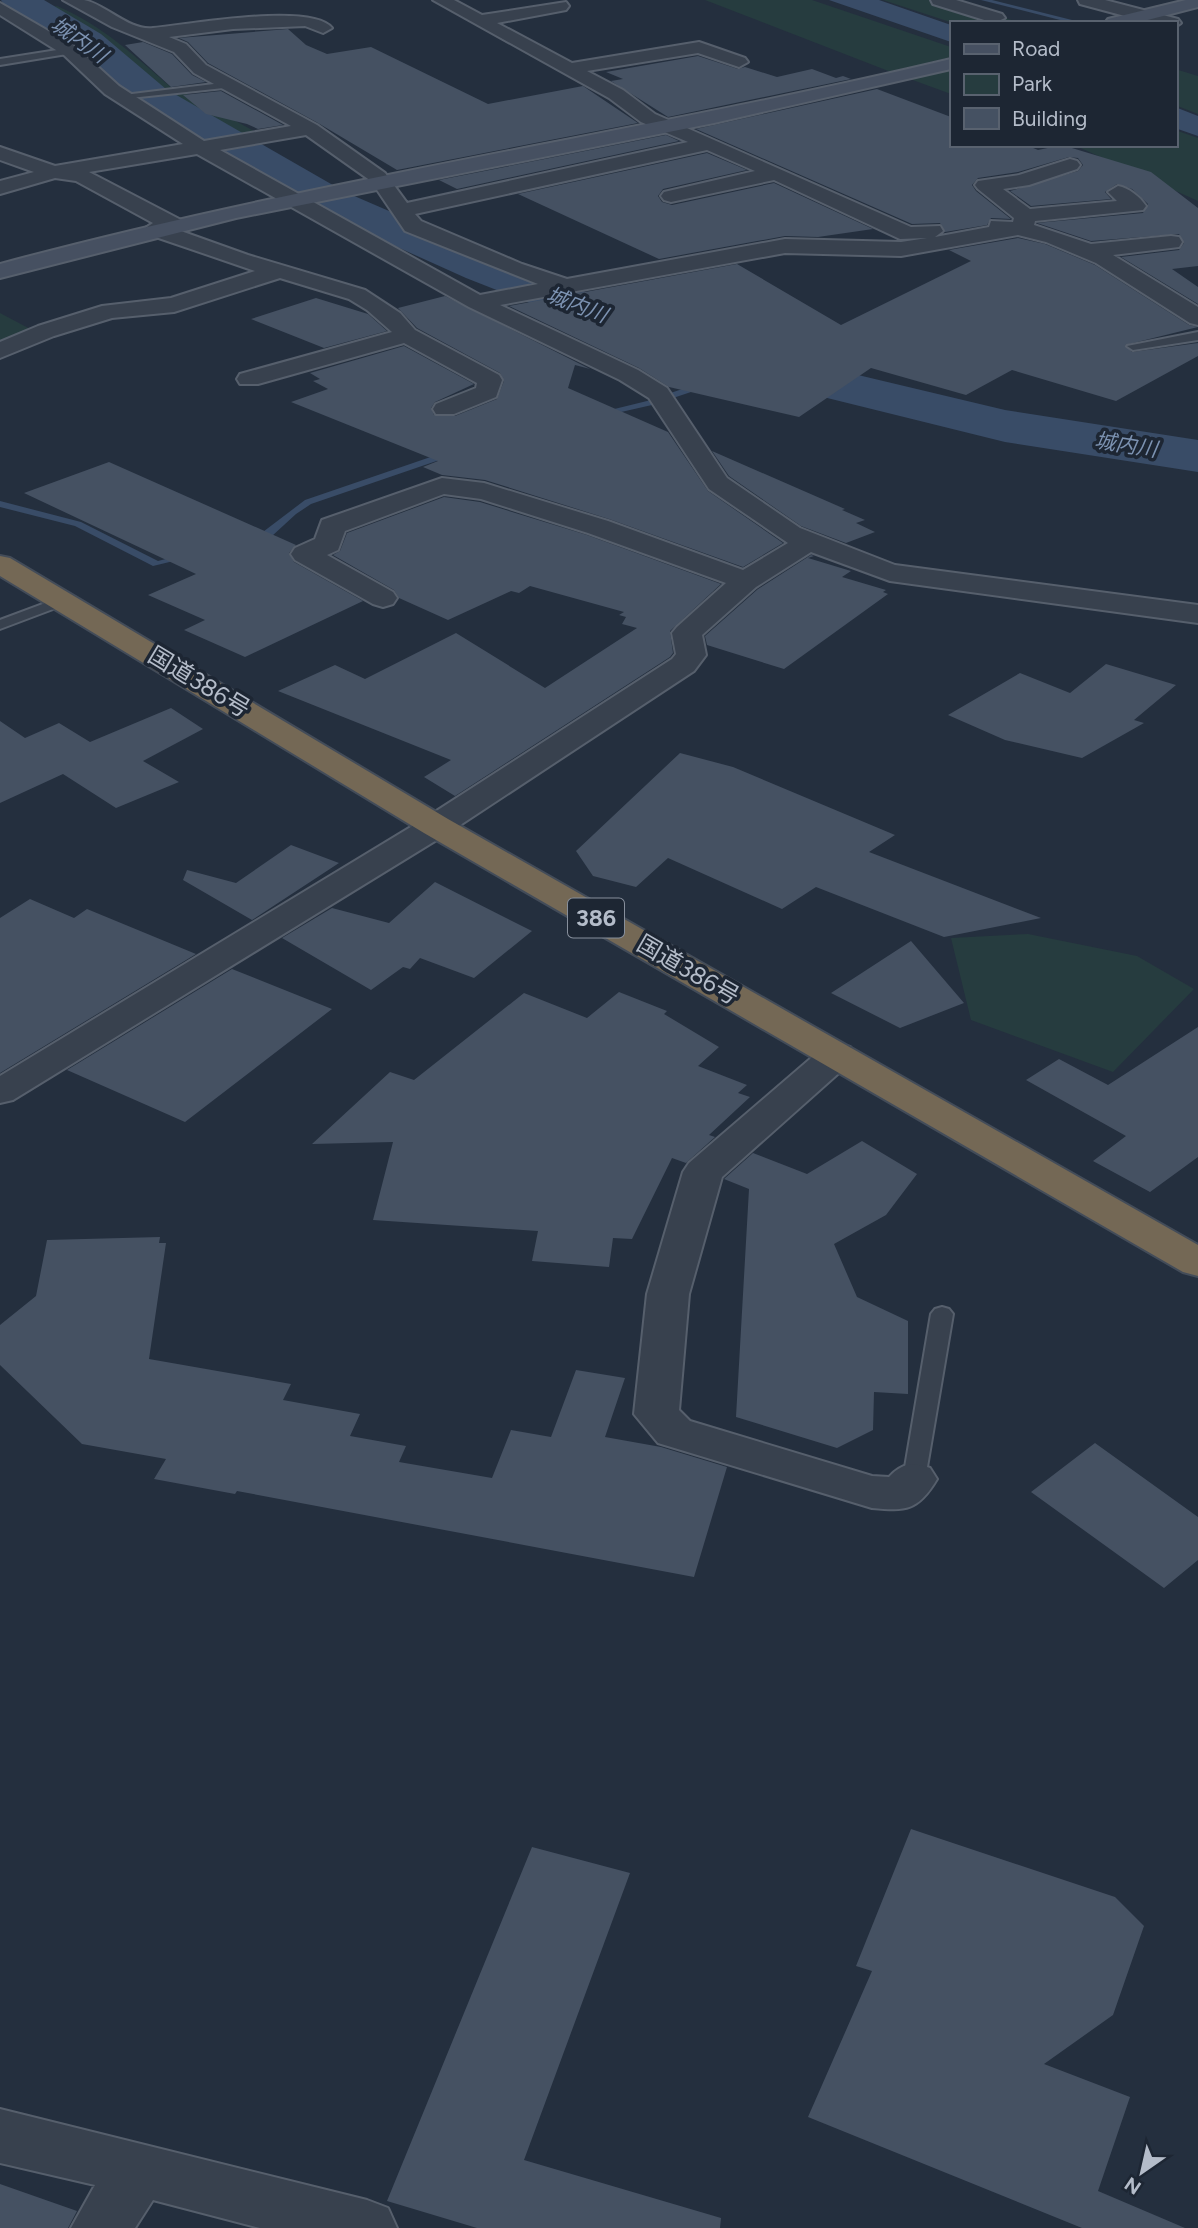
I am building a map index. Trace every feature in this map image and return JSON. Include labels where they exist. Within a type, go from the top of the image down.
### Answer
[{"type":"highway","name":"国道386号","points":[[0,564],[64,600],[436,826],[1198,1263]]},
{"type":"street","points":[[443,0],[670,128],[908,233],[991,226],[1136,206],[1118,192]]},
{"type":"street","points":[[939,0],[996,18]]},
{"type":"street","points":[[1086,0],[1166,21]]},
{"type":"street","points":[[68,1],[180,48],[200,69],[310,129],[378,177],[413,226],[560,286]]},
{"type":"street","points":[[151,34],[233,24],[316,25],[302,14],[303,1]]},
{"type":"street","points":[[1121,21],[1198,2]]},
{"type":"street","points":[[480,22],[560,6]]},
{"type":"street","points":[[12,10],[70,51],[121,96],[203,149],[477,302],[629,375],[662,397],[718,483],[790,534],[900,575],[1198,614]]},
{"type":"street","points":[[568,69],[699,47],[739,62]]},
{"type":"street","points":[[0,271],[164,227],[380,182],[670,128],[839,93],[950,64]]},
{"type":"street","points":[[0,188],[54,172],[310,129]]},
{"type":"street","points":[[402,210],[709,144]]},
{"type":"street","points":[[0,153],[54,172],[81,176],[164,227],[278,271],[343,286],[364,296],[397,322],[407,335],[490,380],[487,392],[445,408]]},
{"type":"street","points":[[1070,164],[1022,181],[985,185],[1024,222],[1106,258],[1197,321]]},
{"type":"street","points":[[671,196],[776,173]]},
{"type":"street","points":[[477,302],[785,246],[901,249],[1024,222]]},
{"type":"street","points":[[1087,251],[1171,242]]},
{"type":"street","points":[[0,351],[46,331],[110,312],[174,305],[278,271]]},
{"type":"street","points":[[249,379],[407,335]]},
{"type":"street","points":[[383,598],[305,554],[328,544],[332,526],[442,486],[484,491],[598,527],[746,581]]},
{"type":"street","points":[[0,1092],[436,826],[687,660],[687,633],[746,581],[810,541]]},
{"type":"street","points":[[837,1055],[703,1172],[668,1294],[656,1414],[674,1432],[872,1492],[900,1494],[914,1479]]},
{"type":"street","points":[[0,2136],[367,2228]]},
{"type":"street","points":[[101,2228],[139,2169]]},
{"type":"lane","points":[[0,62],[70,51]]},
{"type":"lane","points":[[121,96],[230,85]]},
{"type":"lane","points":[[1133,346],[1197,321]]},
{"type":"lane","points":[[0,625],[64,600]]},
{"type":"lane","points":[[914,1479],[942,1314]]},
{"type":"green space","points":[[705,0],[812,0],[950,47],[950,57],[891,72]]},
{"type":"green space","points":[[883,0],[948,0],[1015,21],[950,22]]},
{"type":"green space","points":[[57,6],[104,32],[173,89],[157,90],[103,46],[43,8]]},
{"type":"green space","points":[[950,68],[950,94],[910,79]]},
{"type":"green space","points":[[1177,70],[1198,76],[1198,114],[1177,106]]},
{"type":"green space","points":[[185,93],[261,135],[239,139],[164,95]]},
{"type":"green space","points":[[1177,131],[1198,138],[1198,201],[1078,147],[1177,147]]},
{"type":"green space","points":[[0,313],[34,331],[0,346]]},
{"type":"green space","points":[[1028,934],[1137,956],[1194,989],[1113,1072],[971,1020],[951,938]]},
{"type":"water","points":[[829,0],[879,0],[950,25],[950,42]]},
{"type":"water","points":[[1177,108],[1198,116],[1198,136],[1177,129]]},
{"type":"building","points":[[288,29],[306,45],[327,54],[371,47],[488,104],[583,86],[638,123],[397,170],[208,63],[188,42],[179,38]]},
{"type":"building","points":[[143,42],[172,54],[192,75],[206,82],[171,87],[125,45]]},
{"type":"building","points":[[698,56],[738,69],[745,67],[777,77],[812,69],[836,78],[843,76],[851,79],[668,117],[611,81],[623,79],[606,72]]},
{"type":"building","points":[[877,89],[950,117],[950,147],[1031,147],[1038,150],[1069,147],[1151,172],[1198,208],[1198,266],[1172,269],[1198,287],[1198,304],[1121,257],[1179,250],[1184,243],[1179,234],[1091,241],[1037,223],[1143,213],[1148,204],[1132,189],[1117,184],[1105,192],[1111,199],[1031,206],[1010,191],[1078,171],[1083,165],[1078,158],[1069,157],[1018,172],[978,178],[972,185],[976,191],[1011,219],[991,218],[987,225],[945,232],[940,223],[912,224],[696,129]]},
{"type":"building","points":[[221,91],[283,125],[258,129],[206,114],[183,95]]},
{"type":"building","points":[[666,135],[679,141],[457,189],[439,180]]},
{"type":"building","points":[[707,153],[747,170],[663,189],[658,196],[662,202],[672,205],[774,183],[873,229],[818,237],[785,236],[659,259],[518,194]]},
{"type":"building","points":[[1018,238],[1045,244],[1095,265],[1189,325],[1198,327],[1125,345],[1132,352],[1198,343],[1198,356],[1116,401],[1012,370],[966,395],[871,368],[799,417],[669,387],[639,368],[509,306],[737,264],[841,325],[971,261],[949,250]]},
{"type":"building","points":[[445,296],[590,369],[575,365],[568,388],[668,432],[708,491],[783,543],[743,567],[609,519],[485,480],[442,475],[423,467],[438,461],[291,402],[328,389],[313,381],[320,379],[310,373],[404,346],[474,384],[435,402],[431,408],[434,415],[455,416],[497,399],[504,381],[500,373],[417,328],[398,308]]},
{"type":"building","points":[[316,298],[368,314],[387,331],[324,348],[251,319]]},
{"type":"building","points":[[712,451],[845,509],[842,510],[865,520],[856,523],[875,532],[846,543],[801,526],[729,476]]},
{"type":"building","points":[[109,462],[296,545],[289,553],[294,562],[363,601],[245,657],[184,630],[205,620],[148,595],[196,574],[24,493]]},
{"type":"building","points":[[444,497],[480,502],[587,535],[721,584],[670,631],[673,653],[670,657],[455,796],[424,777],[451,760],[278,691],[335,665],[365,679],[456,633],[545,688],[637,628],[622,624],[626,617],[619,615],[624,612],[530,586],[519,593],[511,591],[448,620],[399,598],[394,590],[333,555],[340,551],[347,533]]},
{"type":"building","points":[[811,555],[814,556],[808,558],[851,571],[842,577],[886,590],[883,592],[888,594],[784,669],[707,645],[705,636],[758,589]]},
{"type":"building","points":[[1106,664],[1176,685],[1134,720],[1144,723],[1082,758],[1005,740],[948,715],[1020,673],[1070,693]]},
{"type":"building","points":[[171,708],[203,729],[143,761],[179,782],[116,808],[63,774],[0,803],[0,721],[25,738],[59,723],[90,742]]},
{"type":"building","points":[[680,753],[733,767],[895,835],[869,852],[1041,918],[944,937],[816,887],[782,909],[668,858],[636,887],[593,876],[576,851]]},
{"type":"building","points":[[291,845],[339,863],[252,920],[183,880],[187,870],[236,883]]},
{"type":"building","points":[[435,882],[532,931],[474,978],[420,958],[410,969],[403,967],[371,990],[282,938],[332,908],[389,923]]},
{"type":"building","points":[[30,899],[74,918],[87,909],[196,954],[0,1073],[0,918]]},
{"type":"building","points":[[911,941],[964,1003],[900,1028],[831,993]]},
{"type":"building","points":[[232,969],[332,1009],[185,1122],[67,1070]]},
{"type":"building","points":[[619,992],[667,1011],[664,1014],[719,1047],[698,1066],[747,1085],[738,1093],[750,1097],[709,1135],[715,1137],[686,1163],[672,1158],[632,1239],[613,1238],[609,1267],[532,1261],[538,1231],[373,1220],[393,1142],[312,1144],[390,1072],[414,1080],[524,993],[587,1018]]},
{"type":"building","points":[[1198,1027],[1198,1157],[1150,1192],[1093,1161],[1126,1136],[1026,1080],[1059,1059],[1108,1085]]},
{"type":"building","points":[[862,1141],[917,1174],[886,1215],[834,1244],[857,1297],[908,1321],[908,1394],[874,1392],[873,1430],[837,1448],[736,1417],[749,1189],[724,1179],[753,1153],[807,1174]]},
{"type":"building","points":[[160,1237],[159,1243],[166,1243],[149,1359],[291,1384],[283,1400],[360,1414],[350,1436],[406,1446],[399,1462],[492,1478],[511,1430],[551,1437],[576,1370],[625,1378],[605,1437],[661,1447],[727,1467],[694,1577],[237,1491],[235,1494],[154,1479],[166,1459],[82,1444],[0,1365],[0,1325],[36,1296],[47,1240]]},
{"type":"building","points":[[1095,1443],[1198,1517],[1198,1560],[1164,1588],[1031,1492]]},
{"type":"building","points":[[911,1829],[1115,1897],[1144,1926],[1113,2015],[1044,2064],[1130,2097],[1098,2191],[1185,2228],[1082,2228],[808,2117],[872,1971],[856,1966]]},
{"type":"building","points":[[532,1847],[630,1873],[524,2160],[721,2218],[720,2228],[477,2228],[387,2201]]},
{"type":"building","points":[[0,2184],[77,2211],[68,2228],[0,2228]]},
{"type":"waterway","name":"城内川","points":[[19,0],[88,42],[152,97],[330,201],[482,268],[613,319],[821,381],[1005,426],[1198,456]]},
{"type":"waterway","points":[[984,0],[1073,21]]},
{"type":"waterway","points":[[599,414],[649,403],[700,386]]},
{"type":"waterway","points":[[256,541],[308,502],[451,453]]},
{"type":"waterway","points":[[0,504],[78,524],[157,564],[185,557]]}]
